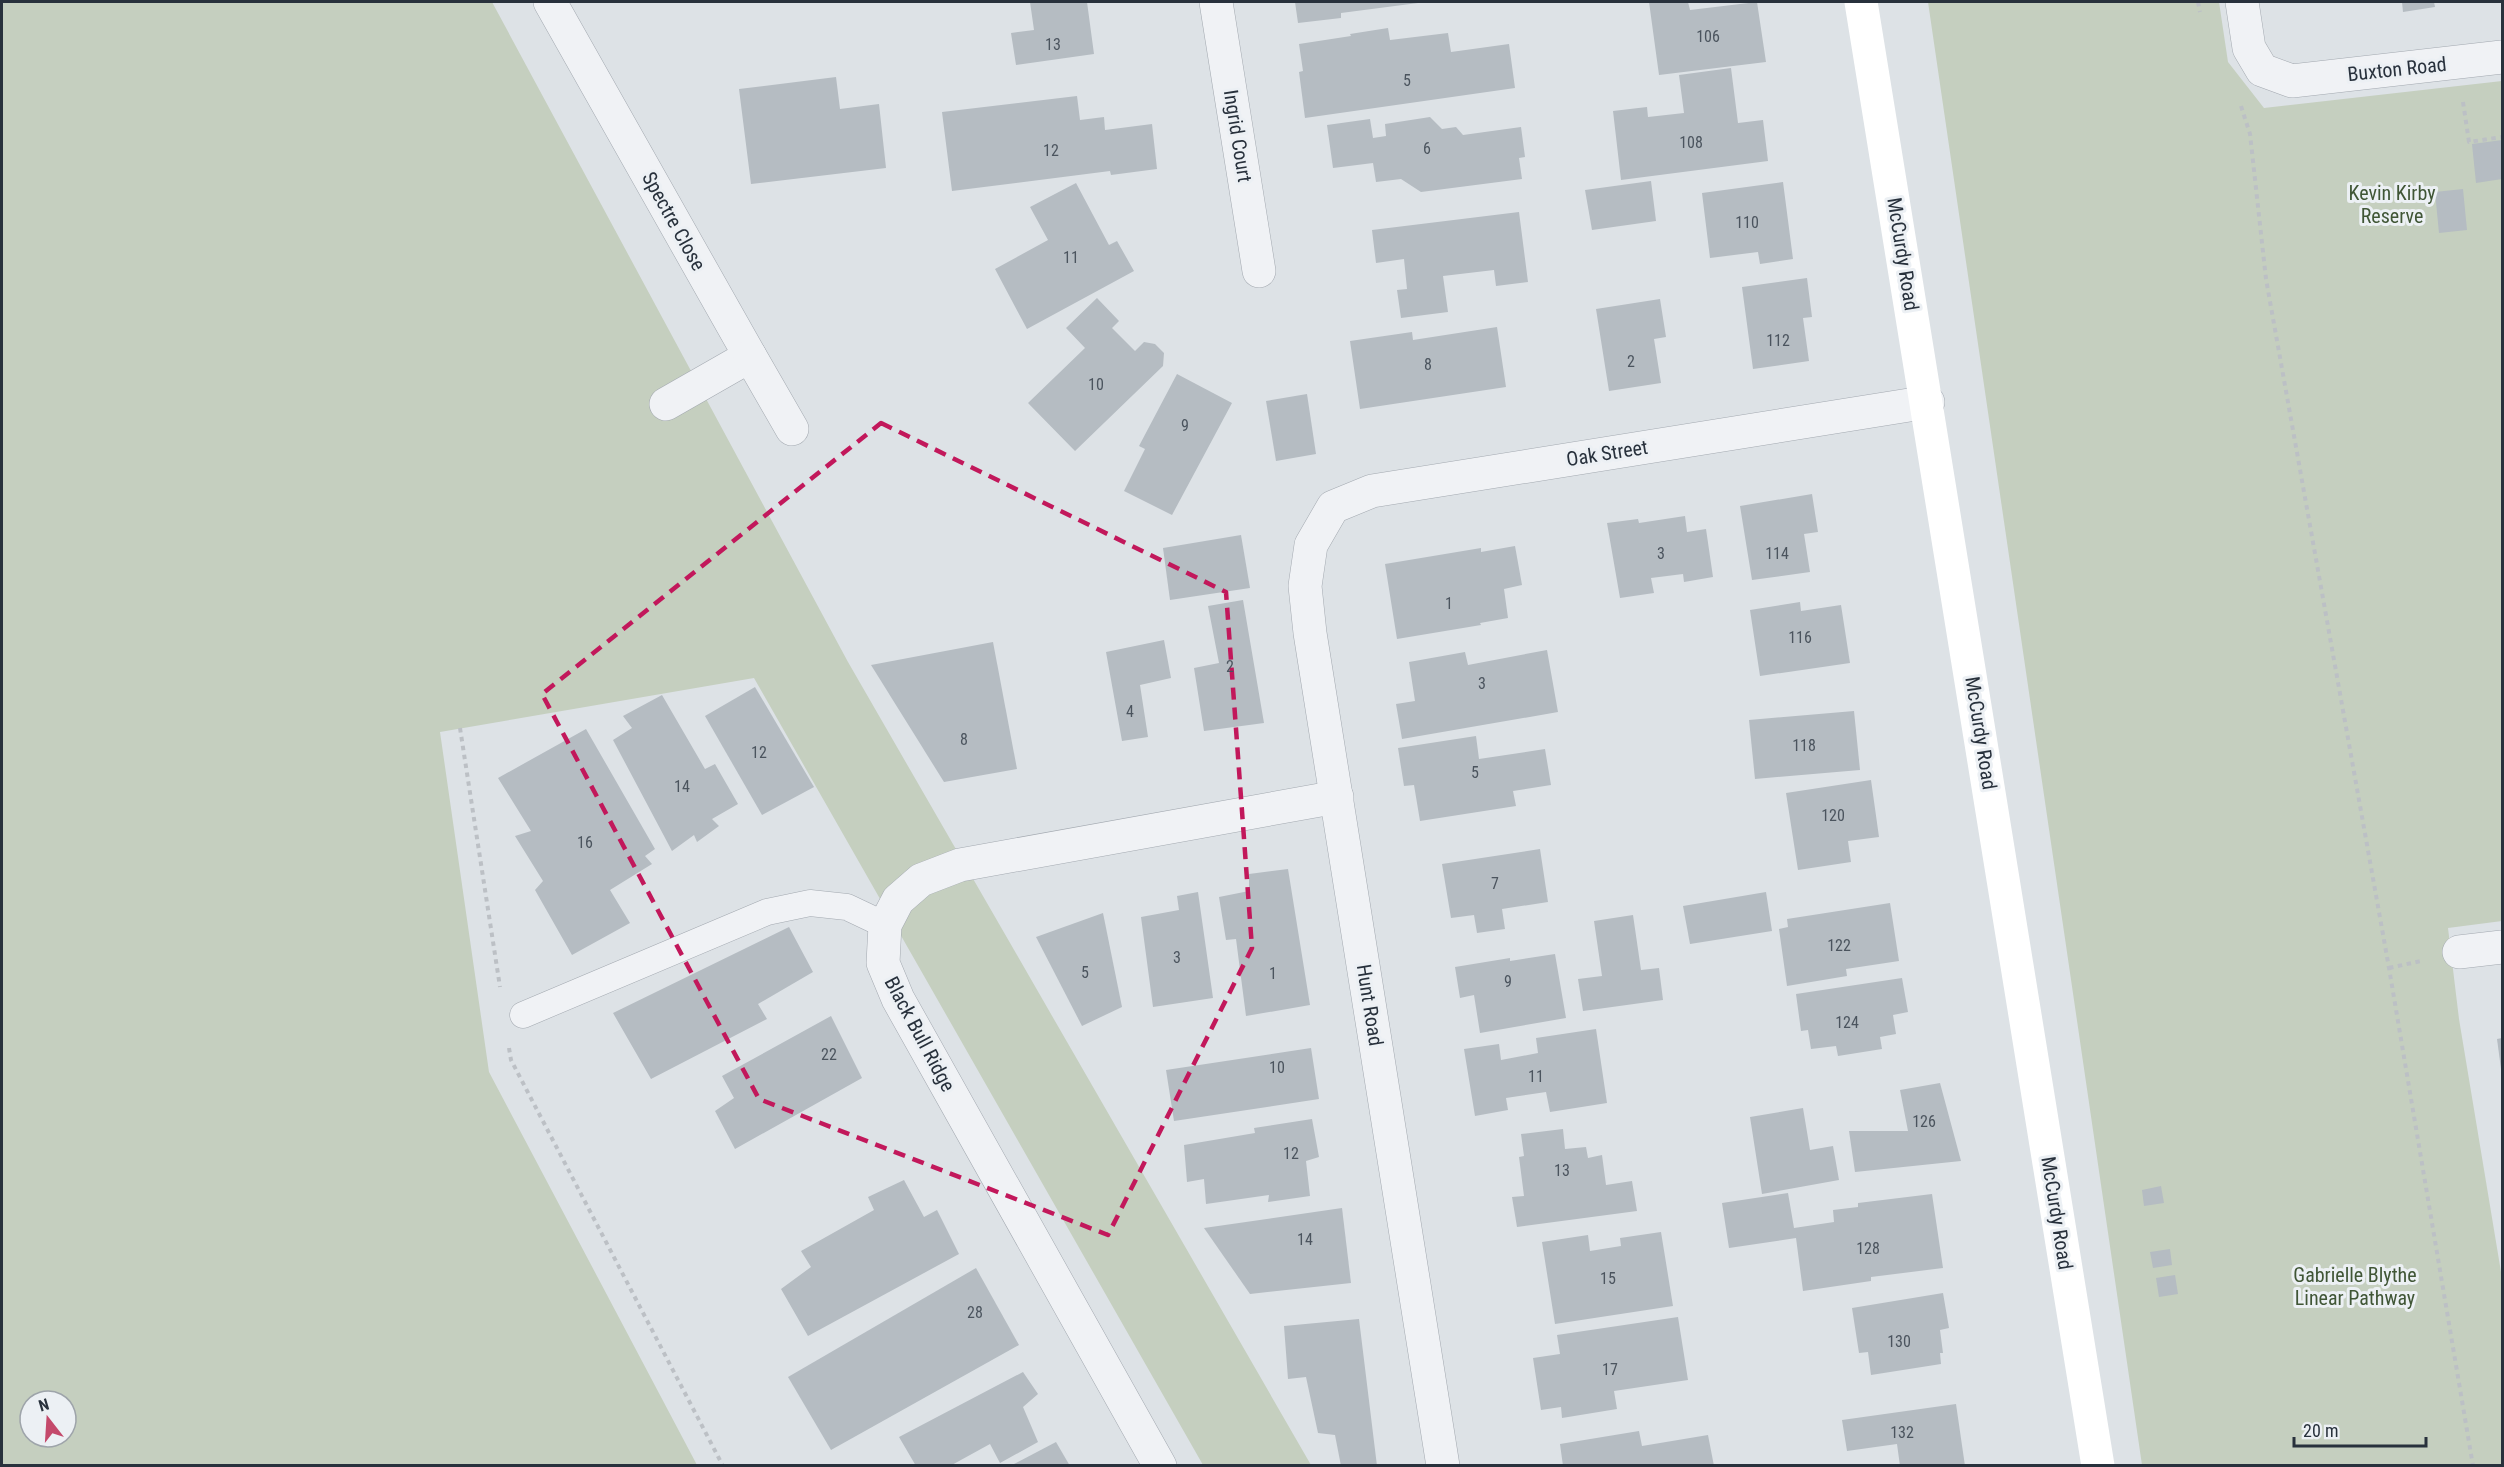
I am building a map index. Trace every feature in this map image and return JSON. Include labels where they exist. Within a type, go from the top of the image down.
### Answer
[{"type":"main road","name":"McCurdy Road","points":[[1861,2],[1928,402],[2098,1466]]},
{"type":"street","name":"Spectre Close","points":[[550,2],[792,429]]},
{"type":"street","name":"Ingrid Court","points":[[1216,2],[1259,271]]},
{"type":"street","name":"Buxton Road","points":[[2242,2],[2249,48],[2262,70],[2292,81],[2502,57]]},
{"type":"street","points":[[666,404],[750,356]]},
{"type":"street","name":"Oak Street","points":[[1311,545],[1333,507],[1372,490],[1928,402]]},
{"type":"street","name":"Hunt Road","points":[[1311,545],[1305,586],[1443,1466]]},
{"type":"street","name":"Black Bull Ridge","points":[[1160,1466],[898,999],[883,963],[885,925],[898,900],[921,880],[960,865],[1337,797]]},
{"type":"street","points":[[2459,952],[2502,947]]},
{"type":"lane","points":[[523,1015],[767,912],[810,903],[847,907],[885,925]]},
{"type":"path","points":[[2198,2],[2202,20]]},
{"type":"path","points":[[2458,62],[2469,142],[2502,137]]},
{"type":"path","points":[[2236,99],[2243,108],[2250,134],[2266,279],[2387,957],[2473,1466]]},
{"type":"path","points":[[460,728],[502,998]]},
{"type":"path","points":[[508,1041],[511,1060],[723,1466]]},
{"type":"highlighted area","points":[[881,423],[1226,592],[1252,948],[1108,1235],[759,1099],[542,694]]},
{"type":"green space","points":[[2,2],[492,2],[848,662],[1311,1465],[1203,1465],[754,678],[440,732],[489,1072],[697,1465],[2,1466]]},
{"type":"green space","points":[[1928,2],[2219,2],[2228,62],[2264,108],[2502,81],[2502,921],[2448,928],[2459,1019],[2502,1278],[2502,1465],[2142,1465]]},
{"type":"building","points":[[1030,2],[1087,2],[1094,54],[1016,65],[1011,33],[1034,30]]},
{"type":"building","points":[[1295,2],[1418,3],[1341,13],[1341,18],[1298,23]]},
{"type":"building","points":[[1649,2],[1688,2],[1690,10],[1757,2],[1766,62],[1659,75]]},
{"type":"building","points":[[2402,2],[2434,2],[2435,7],[2403,12]]},
{"type":"building","points":[[1388,28],[1390,40],[1448,33],[1451,52],[1509,44],[1515,88],[1305,118],[1299,72],[1303,71],[1299,44]]},
{"type":"building","points":[[1731,68],[1738,123],[1763,120],[1768,161],[1621,180],[1613,111],[1647,107],[1648,117],[1684,113],[1679,75]]},
{"type":"building","points":[[836,77],[840,109],[879,104],[886,168],[751,184],[739,89]]},
{"type":"building","points":[[1077,96],[1080,120],[1104,117],[1105,130],[1152,124],[1157,169],[1111,175],[1110,171],[952,191],[942,112]]},
{"type":"building","points":[[1430,117],[1442,129],[1456,127],[1463,135],[1521,127],[1525,157],[1519,158],[1522,179],[1421,192],[1401,179],[1376,182],[1373,163],[1333,168],[1327,125],[1370,119],[1373,138],[1386,136],[1385,124]]},
{"type":"building","points":[[2502,140],[2502,179],[2476,183],[2472,144]]},
{"type":"building","points":[[1651,181],[1656,221],[1592,230],[1585,190]]},
{"type":"building","points":[[1783,182],[1793,259],[1760,264],[1758,252],[1710,258],[1702,193]]},
{"type":"building","points":[[1076,183],[1109,245],[1117,241],[1134,271],[1027,329],[995,269],[1048,240],[1030,207]]},
{"type":"building","points":[[2463,189],[2467,230],[2439,233],[2435,192]]},
{"type":"building","points":[[1519,212],[1528,282],[1496,286],[1494,270],[1443,276],[1448,312],[1401,318],[1397,290],[1407,289],[1404,259],[1376,263],[1372,230]]},
{"type":"building","points":[[1807,278],[1812,317],[1803,318],[1809,361],[1753,369],[1742,287]]},
{"type":"building","points":[[1097,298],[1119,321],[1112,328],[1135,351],[1144,342],[1155,344],[1164,353],[1163,366],[1075,451],[1028,403],[1085,348],[1066,328]]},
{"type":"building","points":[[1660,299],[1666,337],[1654,339],[1661,383],[1609,391],[1596,309]]},
{"type":"building","points":[[1497,327],[1506,387],[1360,409],[1350,341],[1412,332],[1413,340]]},
{"type":"building","points":[[1177,374],[1232,403],[1172,515],[1124,491],[1145,449],[1139,446]]},
{"type":"building","points":[[1307,394],[1316,454],[1276,461],[1266,401]]},
{"type":"building","points":[[1812,494],[1818,532],[1804,534],[1810,572],[1752,580],[1740,506]]},
{"type":"building","points":[[1685,516],[1687,532],[1706,529],[1713,577],[1684,582],[1683,574],[1651,578],[1654,593],[1620,598],[1607,523],[1638,519],[1639,523]]},
{"type":"building","points":[[1241,535],[1250,588],[1170,600],[1163,548]]},
{"type":"building","points":[[1515,546],[1522,585],[1504,589],[1508,618],[1480,623],[1481,625],[1397,639],[1385,564],[1481,548],[1481,552]]},
{"type":"building","points":[[1243,600],[1264,723],[1204,731],[1194,668],[1219,663],[1208,606]]},
{"type":"building","points":[[1800,602],[1801,611],[1841,605],[1850,663],[1760,676],[1750,610]]},
{"type":"building","points":[[1164,640],[1171,678],[1140,685],[1148,737],[1122,741],[1106,652]]},
{"type":"building","points":[[993,642],[1017,769],[944,782],[871,665]]},
{"type":"building","points":[[1547,650],[1558,712],[1402,739],[1396,704],[1415,701],[1409,662],[1465,652],[1468,665]]},
{"type":"building","points":[[755,687],[814,787],[762,815],[705,716]]},
{"type":"building","points":[[662,695],[705,769],[715,764],[738,804],[712,819],[719,826],[697,842],[694,835],[672,851],[613,740],[632,728],[623,716]]},
{"type":"building","points":[[1854,711],[1860,770],[1755,779],[1749,720]]},
{"type":"building","points":[[586,729],[655,849],[645,856],[652,864],[610,890],[630,923],[572,955],[535,890],[543,881],[515,836],[531,831],[498,778]]},
{"type":"building","points":[[1476,736],[1479,759],[1545,749],[1551,785],[1513,791],[1516,806],[1420,821],[1414,785],[1404,786],[1398,748]]},
{"type":"building","points":[[1871,780],[1879,837],[1848,841],[1851,862],[1798,870],[1786,793]]},
{"type":"building","points":[[1540,849],[1548,902],[1502,909],[1505,929],[1477,933],[1474,915],[1451,918],[1442,864]]},
{"type":"building","points":[[1288,869],[1310,1005],[1246,1016],[1236,939],[1226,940],[1219,897],[1249,891],[1249,874]]},
{"type":"building","points":[[1198,892],[1213,998],[1153,1007],[1141,917],[1179,910],[1177,896]]},
{"type":"building","points":[[1766,892],[1772,931],[1690,944],[1683,906]]},
{"type":"building","points":[[1890,903],[1899,961],[1846,969],[1847,976],[1787,986],[1779,929],[1788,927],[1787,919]]},
{"type":"building","points":[[1103,913],[1122,1007],[1082,1026],[1036,937]]},
{"type":"building","points":[[1633,915],[1641,970],[1659,968],[1663,1000],[1583,1011],[1578,979],[1602,976],[1594,921]]},
{"type":"building","points":[[789,927],[813,972],[758,1004],[767,1019],[651,1079],[613,1013]]},
{"type":"building","points":[[1555,954],[1566,1018],[1480,1033],[1474,995],[1460,998],[1455,967],[1510,958],[1510,961]]},
{"type":"building","points":[[1902,978],[1908,1012],[1893,1015],[1896,1034],[1880,1037],[1882,1049],[1838,1056],[1836,1046],[1811,1049],[1808,1030],[1801,1031],[1796,994]]},
{"type":"building","points":[[831,1016],[862,1078],[735,1149],[715,1111],[734,1098],[722,1076]]},
{"type":"building","points":[[1596,1029],[1607,1103],[1550,1112],[1546,1092],[1506,1098],[1508,1110],[1475,1116],[1464,1049],[1499,1044],[1501,1060],[1538,1053],[1536,1038]]},
{"type":"building","points":[[2502,1038],[2502,1069],[2501,1069],[2497,1039]]},
{"type":"building","points":[[1311,1048],[1319,1099],[1174,1121],[1166,1070]]},
{"type":"building","points":[[1940,1083],[1961,1161],[1855,1172],[1849,1131],[1908,1131],[1900,1090]]},
{"type":"building","points":[[1803,1108],[1810,1150],[1833,1146],[1839,1180],[1762,1194],[1750,1117]]},
{"type":"building","points":[[1312,1119],[1319,1157],[1306,1161],[1310,1196],[1268,1202],[1269,1195],[1206,1204],[1204,1179],[1187,1182],[1184,1145],[1255,1133],[1254,1128]]},
{"type":"building","points":[[1563,1129],[1565,1149],[1586,1147],[1588,1158],[1602,1155],[1606,1185],[1632,1181],[1637,1211],[1517,1227],[1512,1197],[1524,1196],[1519,1157],[1524,1156],[1521,1134]]},
{"type":"building","points":[[904,1180],[924,1217],[937,1210],[959,1254],[808,1336],[781,1289],[811,1267],[801,1251],[874,1210],[868,1197]]},
{"type":"building","points":[[2161,1186],[2164,1203],[2144,1206],[2142,1190]]},
{"type":"building","points":[[1788,1193],[1794,1228],[1834,1222],[1833,1210],[1858,1207],[1858,1203],[1932,1194],[1943,1268],[1871,1277],[1871,1281],[1803,1291],[1796,1238],[1729,1248],[1722,1203]]},
{"type":"building","points":[[1342,1208],[1351,1283],[1250,1294],[1204,1228]]},
{"type":"building","points":[[1661,1232],[1673,1306],[1555,1324],[1542,1242],[1588,1235],[1590,1251],[1621,1246],[1620,1238]]},
{"type":"building","points":[[2170,1249],[2172,1265],[2153,1268],[2150,1252]]},
{"type":"building","points":[[976,1268],[1019,1345],[831,1450],[788,1377]]},
{"type":"building","points":[[2175,1275],[2178,1294],[2159,1297],[2156,1278]]},
{"type":"building","points":[[1943,1293],[1949,1328],[1940,1330],[1943,1353],[1940,1353],[1941,1364],[1871,1375],[1868,1352],[1859,1353],[1852,1308]]},
{"type":"building","points":[[1678,1317],[1688,1380],[1614,1391],[1617,1409],[1562,1418],[1561,1407],[1541,1410],[1533,1358],[1560,1354],[1557,1335]]},
{"type":"building","points":[[1359,1319],[1377,1466],[1341,1466],[1335,1435],[1318,1433],[1306,1377],[1288,1379],[1284,1326]]},
{"type":"building","points":[[1023,1372],[1038,1394],[1023,1407],[1038,1442],[1000,1463],[990,1444],[950,1466],[916,1466],[899,1437]]},
{"type":"building","points":[[1956,1404],[1965,1466],[1900,1466],[1897,1444],[1847,1451],[1842,1420]]},
{"type":"building","points":[[1639,1431],[1642,1446],[1708,1435],[1714,1466],[1563,1466],[1560,1444]]},
{"type":"building","points":[[1056,1442],[1070,1466],[1015,1466],[1014,1464]]},
{"type":"park label","name":"Kevin Kirby Reserve","points":[[2392,204]]},
{"type":"park label","name":"Gabrielle Blythe Linear Pathway","points":[[2355,1286]]}]
